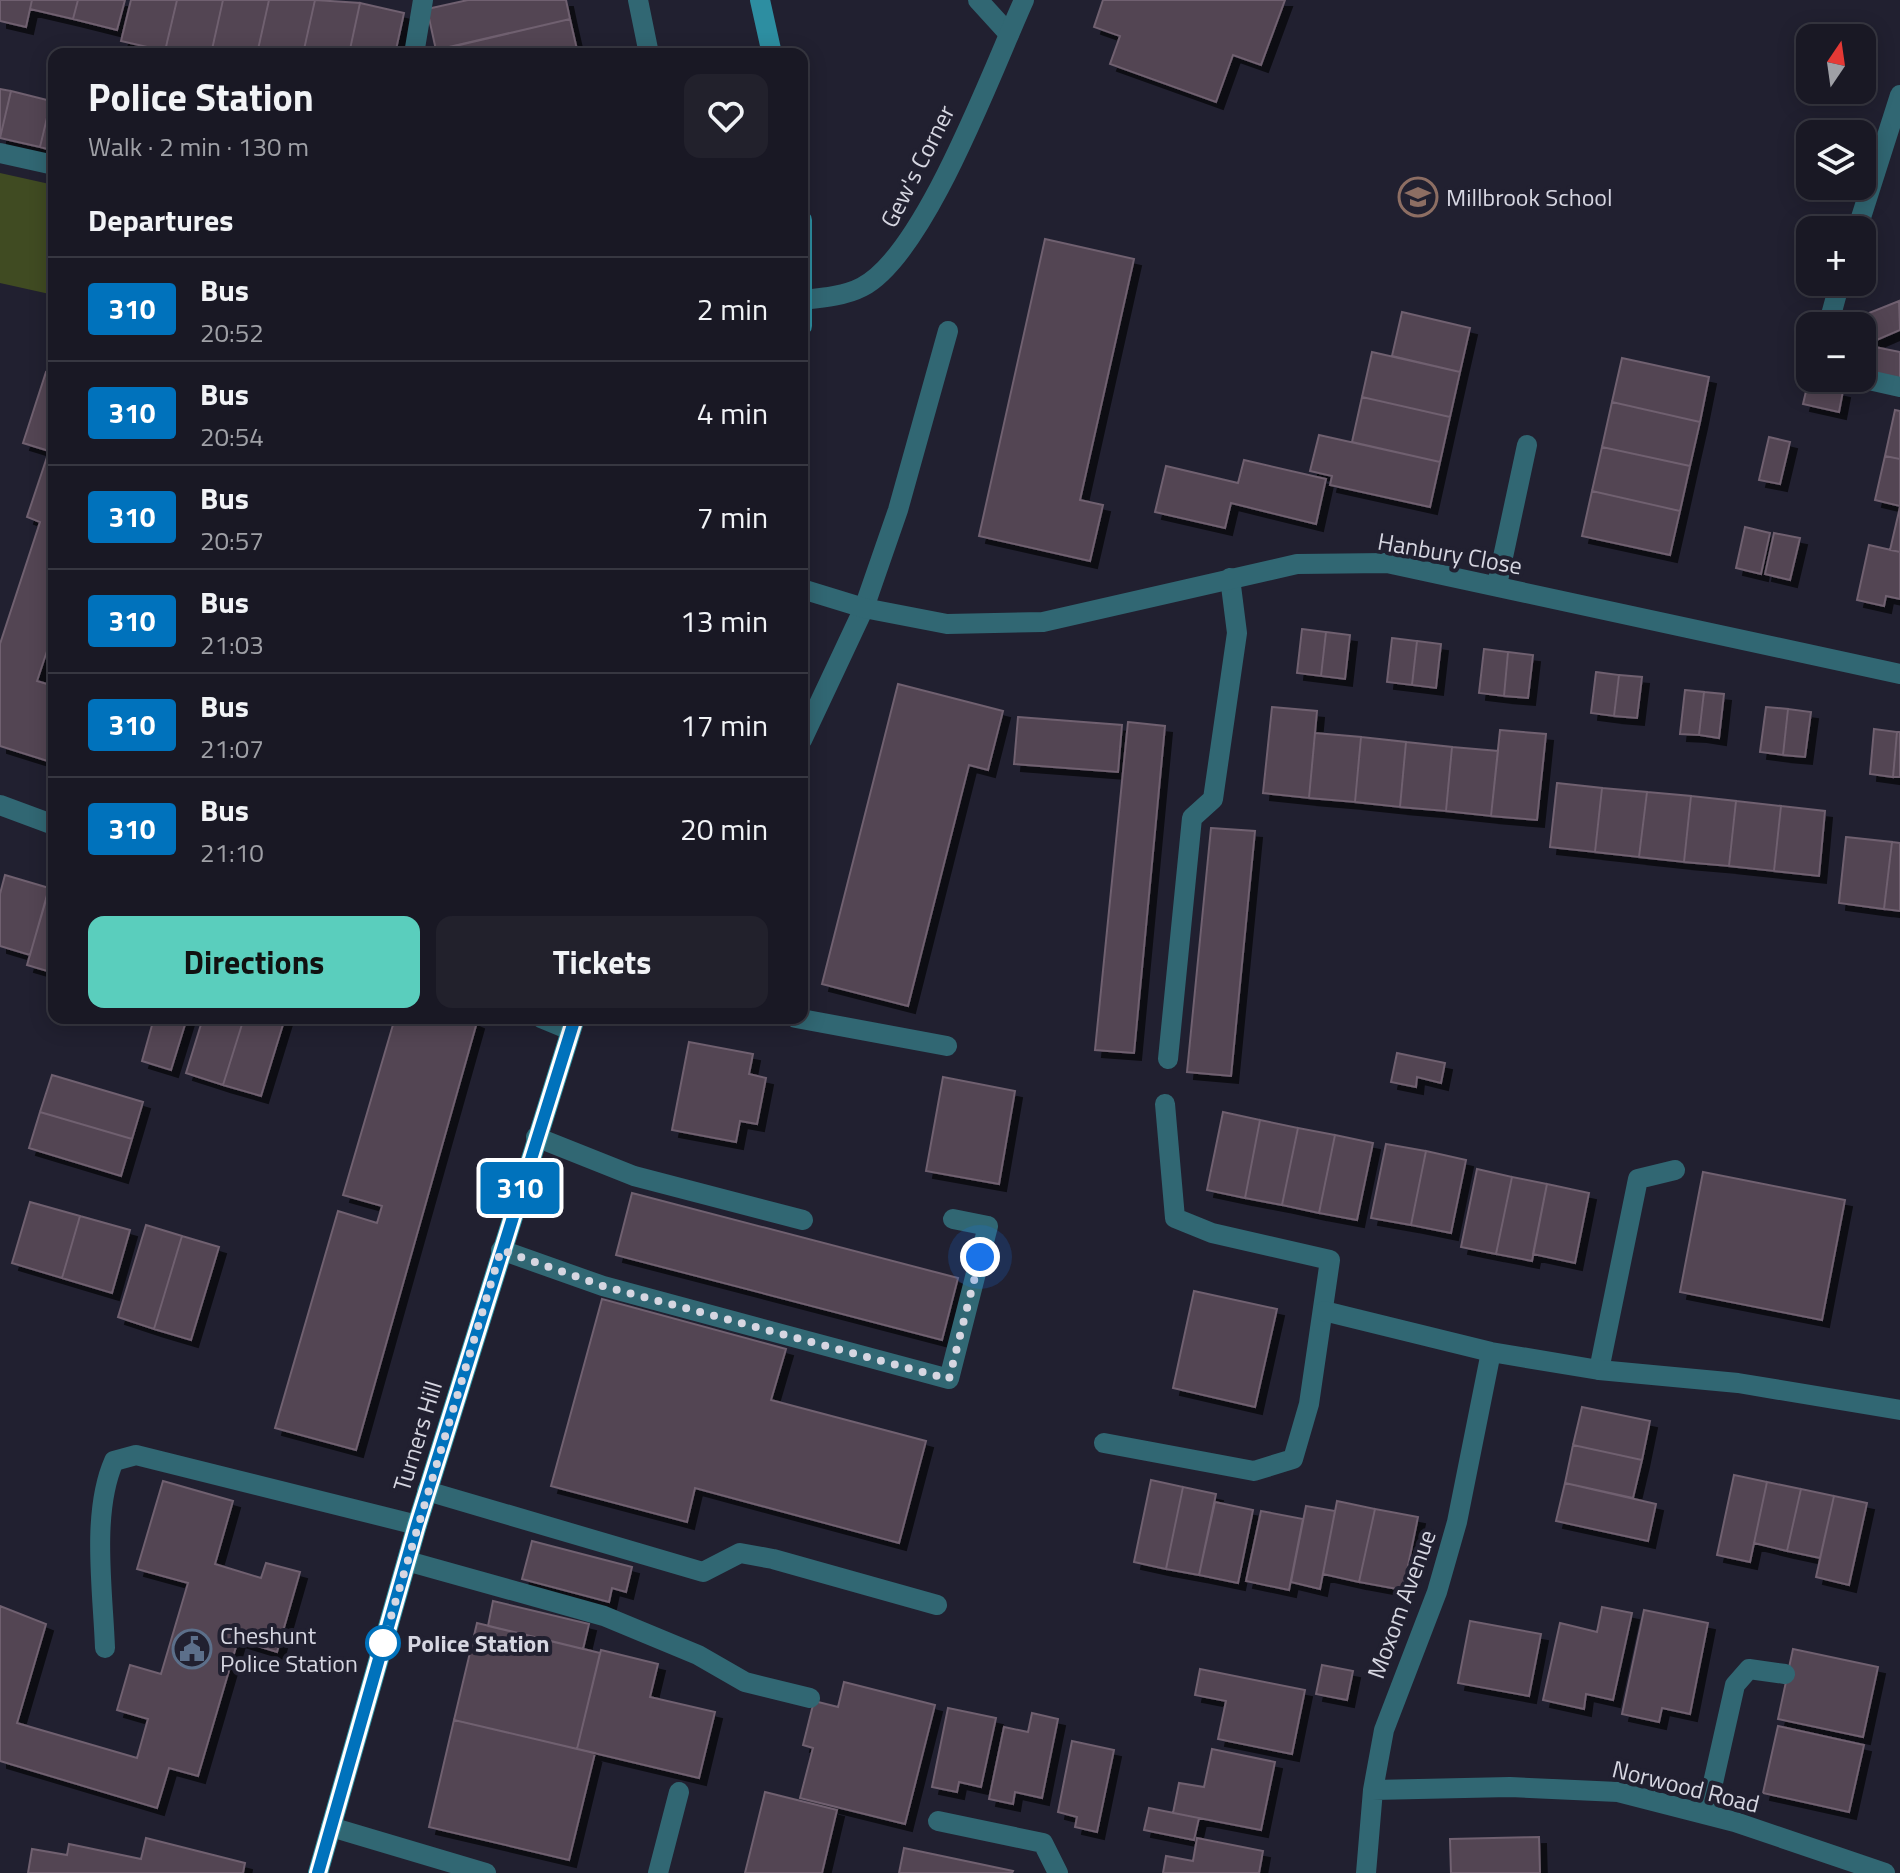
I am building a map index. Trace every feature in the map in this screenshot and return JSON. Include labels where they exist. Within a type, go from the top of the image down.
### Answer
[{"type":"main road","points":[[760,0],[771,48]]},
{"type":"main road","name":"Turners Hill","points":[[318,1873],[427,1491],[573,1024]]},
{"type":"street","points":[[415,48],[423,0]]},
{"type":"street","points":[[638,0],[648,48]]},
{"type":"street","points":[[978,0],[1009,34]]},
{"type":"street","name":"Gew's Corner","points":[[808,299],[861,288],[881,274],[902,250],[926,214],[1024,0]]},
{"type":"street","points":[[1861,216],[1900,95]]},
{"type":"street","points":[[0,153],[48,164]]},
{"type":"street","points":[[808,727],[864,608],[898,510],[948,331]]},
{"type":"street","points":[[1876,382],[1900,387]]},
{"type":"street","points":[[1497,585],[1527,445]]},
{"type":"street","name":"Hanbury Close","points":[[808,591],[864,608],[947,624],[1043,622],[1297,564],[1387,563],[1900,674]]},
{"type":"street","points":[[1168,1059],[1192,818],[1213,799],[1237,633],[1230,578]]},
{"type":"street","points":[[0,805],[48,823]]},
{"type":"street","points":[[808,1020],[947,1046]]},
{"type":"street","points":[[1104,1443],[1254,1471],[1293,1459],[1309,1404],[1330,1260],[1212,1233],[1175,1218],[1165,1104]]},
{"type":"street","points":[[536,1137],[634,1176],[803,1220]]},
{"type":"street","points":[[1599,1370],[1638,1179],[1675,1170]]},
{"type":"street","points":[[501,1250],[603,1286],[949,1379],[988,1226],[953,1219]]},
{"type":"street","points":[[1324,1311],[1491,1352],[1599,1370],[1738,1383],[1900,1410]]},
{"type":"street","name":"Moxom Avenue","points":[[1366,1873],[1373,1790],[1384,1730],[1437,1592],[1457,1522],[1491,1352]]},
{"type":"street","points":[[105,1648],[102,1514],[105,1481],[114,1461],[136,1455],[417,1525]]},
{"type":"street","points":[[427,1491],[703,1572],[740,1553],[773,1559],[937,1605]]},
{"type":"street","points":[[407,1561],[604,1616],[698,1655],[745,1682],[810,1698]]},
{"type":"street","points":[[1706,1814],[1735,1685],[1749,1669],[1785,1674]]},
{"type":"street","name":"Norwood Road","points":[[1373,1790],[1510,1787],[1618,1792],[1706,1814],[1885,1873]]},
{"type":"street","points":[[658,1873],[679,1792]]},
{"type":"street","points":[[938,1821],[1043,1843],[1058,1873]]},
{"type":"street","points":[[331,1827],[486,1873]]},
{"type":"green space","points":[[0,173],[48,184],[48,294],[0,283]]},
{"type":"building","points":[[0,0],[32,0],[26,27],[0,21]]},
{"type":"building","points":[[32,0],[78,0],[73,19],[30,9]]},
{"type":"building","points":[[78,0],[125,0],[117,30],[73,19]]},
{"type":"building","points":[[131,0],[177,0],[166,48],[121,41]]},
{"type":"building","points":[[177,0],[223,0],[212,48],[166,48]]},
{"type":"building","points":[[223,0],[269,0],[258,48],[212,48]]},
{"type":"building","points":[[269,0],[315,0],[304,48],[258,48]]},
{"type":"building","points":[[315,0],[360,3],[350,48],[304,48]]},
{"type":"building","points":[[468,0],[566,0],[570,19],[436,48],[427,9]]},
{"type":"building","points":[[1103,0],[1285,0],[1261,65],[1233,55],[1216,102],[1110,64],[1120,36],[1094,27]]},
{"type":"building","points":[[360,3],[404,13],[396,48],[350,48]]},
{"type":"building","points":[[570,19],[577,48],[451,48]]},
{"type":"building","points":[[0,89],[11,91],[0,138]]},
{"type":"building","points":[[11,91],[48,100],[40,147],[0,138]]},
{"type":"building","points":[[48,114],[48,149],[40,147]]},
{"type":"building","points":[[1045,239],[1134,259],[1080,500],[1103,505],[1090,561],[979,536]]},
{"type":"building","points":[[1899,301],[1900,330],[1876,340],[1876,312],[1872,312]]},
{"type":"building","points":[[1402,312],[1470,328],[1460,372],[1392,356]]},
{"type":"building","points":[[1876,347],[1900,352],[1900,379],[1876,374]]},
{"type":"building","points":[[1372,352],[1460,372],[1450,417],[1362,397]]},
{"type":"building","points":[[1622,358],[1709,377],[1700,422],[1612,402]]},
{"type":"building","points":[[46,372],[48,372],[48,451],[23,443]]},
{"type":"building","points":[[1806,392],[1843,392],[1839,412],[1803,404]]},
{"type":"building","points":[[1362,397],[1450,417],[1440,462],[1352,442]]},
{"type":"building","points":[[1612,402],[1700,422],[1690,466],[1602,447]]},
{"type":"building","points":[[1895,410],[1900,411],[1900,459],[1885,456]]},
{"type":"building","points":[[1319,435],[1440,462],[1430,507],[1330,485],[1332,476],[1310,471]]},
{"type":"building","points":[[1769,437],[1790,442],[1780,484],[1759,480]]},
{"type":"building","points":[[1602,447],[1690,466],[1680,511],[1592,491]]},
{"type":"building","points":[[48,454],[48,648],[37,681],[48,684],[48,761],[0,746],[0,644],[40,522],[27,517]]},
{"type":"building","points":[[1885,456],[1900,459],[1900,506],[1875,500]]},
{"type":"building","points":[[1244,460],[1326,479],[1316,524],[1231,503],[1225,528],[1155,512],[1166,466],[1238,483]]},
{"type":"building","points":[[1592,491],[1680,511],[1670,555],[1582,536]]},
{"type":"building","points":[[1900,507],[1900,552],[1890,550]]},
{"type":"building","points":[[1745,527],[1770,533],[1761,574],[1736,568]]},
{"type":"building","points":[[1774,533],[1800,538],[1790,580],[1765,574]]},
{"type":"building","points":[[1869,545],[1900,552],[1900,599],[1886,596],[1884,606],[1857,600]]},
{"type":"building","points":[[1302,629],[1326,632],[1321,676],[1297,673]]},
{"type":"building","points":[[1326,632],[1350,635],[1345,679],[1321,676]]},
{"type":"building","points":[[1392,638],[1417,641],[1412,685],[1387,682]]},
{"type":"building","points":[[1417,641],[1441,644],[1436,688],[1412,685]]},
{"type":"building","points":[[1484,649],[1508,652],[1504,696],[1479,693]]},
{"type":"building","points":[[1508,652],[1533,655],[1528,698],[1504,696]]},
{"type":"building","points":[[1596,672],[1619,675],[1614,716],[1591,713]]},
{"type":"building","points":[[1619,675],[1642,677],[1637,718],[1614,716]]},
{"type":"building","points":[[898,684],[1003,711],[988,770],[969,765],[908,1006],[822,984]]},
{"type":"building","points":[[1685,690],[1704,692],[1699,735],[1680,734]]},
{"type":"building","points":[[1704,692],[1724,694],[1719,738],[1699,735]]},
{"type":"building","points":[[1272,707],[1317,711],[1309,798],[1263,793]]},
{"type":"building","points":[[1766,707],[1788,709],[1783,755],[1760,752]]},
{"type":"building","points":[[1788,709],[1811,712],[1805,757],[1783,755]]},
{"type":"building","points":[[1018,717],[1122,725],[1118,772],[1014,764]]},
{"type":"building","points":[[1128,722],[1165,726],[1134,1053],[1095,1050]]},
{"type":"building","points":[[1874,729],[1897,732],[1893,777],[1870,774]]},
{"type":"building","points":[[1500,730],[1546,734],[1537,820],[1491,816]]},
{"type":"building","points":[[1897,732],[1900,732],[1900,777],[1893,777]]},
{"type":"building","points":[[1315,733],[1361,737],[1355,802],[1309,798]]},
{"type":"building","points":[[1361,737],[1406,742],[1400,807],[1355,802]]},
{"type":"building","points":[[1406,742],[1452,747],[1446,811],[1400,807]]},
{"type":"building","points":[[1452,747],[1498,751],[1491,816],[1446,811]]},
{"type":"building","points":[[1557,783],[1602,788],[1595,852],[1550,847]]},
{"type":"building","points":[[1602,788],[1647,792],[1639,857],[1595,852]]},
{"type":"building","points":[[1647,792],[1691,796],[1684,862],[1639,857]]},
{"type":"building","points":[[1691,796],[1736,801],[1729,866],[1684,862]]},
{"type":"building","points":[[1736,801],[1781,806],[1774,871],[1729,866]]},
{"type":"building","points":[[1781,806],[1825,811],[1819,876],[1774,871]]},
{"type":"building","points":[[1211,828],[1255,831],[1231,1076],[1187,1072]]},
{"type":"building","points":[[1846,837],[1892,842],[1884,909],[1839,903]]},
{"type":"building","points":[[1892,842],[1900,843],[1900,911],[1884,909]]},
{"type":"building","points":[[5,875],[48,888],[30,955],[0,946],[0,894]]},
{"type":"building","points":[[46,900],[48,900],[48,971],[27,965]]},
{"type":"building","points":[[152,1024],[185,1024],[171,1070],[142,1061]]},
{"type":"building","points":[[201,1024],[242,1024],[223,1085],[186,1073]]},
{"type":"building","points":[[242,1024],[283,1024],[261,1096],[223,1085]]},
{"type":"building","points":[[393,1024],[476,1024],[356,1450],[275,1428],[338,1211],[377,1223],[382,1206],[343,1195]]},
{"type":"building","points":[[689,1042],[753,1054],[749,1074],[766,1078],[757,1124],[740,1121],[736,1142],[672,1130]]},
{"type":"building","points":[[1397,1053],[1445,1063],[1441,1083],[1417,1077],[1416,1087],[1391,1082]]},
{"type":"building","points":[[52,1075],[143,1102],[132,1139],[40,1112]]},
{"type":"building","points":[[943,1077],[1015,1091],[999,1184],[926,1171]]},
{"type":"building","points":[[40,1112],[132,1139],[121,1176],[29,1148]]},
{"type":"building","points":[[1223,1112],[1260,1120],[1245,1198],[1207,1190]]},
{"type":"building","points":[[1260,1120],[1298,1128],[1282,1205],[1245,1198]]},
{"type":"building","points":[[1298,1128],[1335,1135],[1319,1213],[1282,1205]]},
{"type":"building","points":[[1335,1135],[1373,1143],[1357,1220],[1319,1213]]},
{"type":"building","points":[[1386,1144],[1426,1151],[1411,1225],[1371,1218]]},
{"type":"building","points":[[1426,1151],[1466,1160],[1451,1233],[1411,1225]]},
{"type":"building","points":[[1477,1169],[1512,1177],[1496,1254],[1461,1247]]},
{"type":"building","points":[[1703,1172],[1845,1200],[1822,1320],[1680,1292]]},
{"type":"building","points":[[1512,1177],[1547,1184],[1532,1261],[1496,1254]]},
{"type":"building","points":[[1547,1184],[1589,1193],[1575,1263],[1533,1254]]},
{"type":"building","points":[[632,1193],[958,1278],[942,1340],[616,1255]]},
{"type":"building","points":[[30,1202],[80,1216],[62,1278],[12,1263]]},
{"type":"building","points":[[80,1216],[130,1230],[112,1293],[62,1278]]},
{"type":"building","points":[[146,1225],[182,1236],[154,1329],[118,1317]]},
{"type":"building","points":[[182,1236],[219,1247],[191,1340],[154,1329]]},
{"type":"building","points":[[1194,1291],[1277,1309],[1255,1407],[1173,1388]]},
{"type":"building","points":[[602,1299],[786,1349],[771,1400],[926,1441],[899,1543],[695,1488],[687,1522],[551,1486]]},
{"type":"building","points":[[1582,1407],[1650,1421],[1642,1460],[1573,1445]]},
{"type":"building","points":[[1573,1445],[1642,1460],[1633,1498],[1565,1483]]},
{"type":"building","points":[[1734,1475],[1767,1482],[1750,1562],[1717,1555]]},
{"type":"building","points":[[1151,1480],[1183,1487],[1166,1569],[1134,1562]]},
{"type":"building","points":[[163,1481],[233,1501],[215,1564],[261,1578],[266,1563],[300,1572],[277,1652],[238,1640],[198,1776],[169,1768],[157,1808],[0,1761],[0,1606],[46,1624],[17,1723],[137,1758],[148,1719],[117,1710],[130,1665],[161,1674],[188,1583],[137,1569]]},
{"type":"building","points":[[1767,1482],[1801,1489],[1787,1551],[1754,1543]]},
{"type":"building","points":[[1565,1483],[1656,1504],[1648,1541],[1556,1521]]},
{"type":"building","points":[[1183,1487],[1216,1494],[1199,1575],[1166,1569]]},
{"type":"building","points":[[1801,1489],[1834,1496],[1820,1558],[1787,1551]]},
{"type":"building","points":[[1834,1496],[1867,1503],[1849,1585],[1816,1577]]},
{"type":"building","points":[[1337,1501],[1375,1509],[1359,1582],[1323,1574]]},
{"type":"building","points":[[1215,1502],[1253,1510],[1238,1583],[1199,1575]]},
{"type":"building","points":[[1306,1506],[1335,1511],[1320,1589],[1291,1582]]},
{"type":"building","points":[[1375,1509],[1418,1517],[1403,1590],[1359,1582]]},
{"type":"building","points":[[1261,1511],[1303,1519],[1289,1590],[1246,1581]]},
{"type":"building","points":[[532,1541],[632,1567],[626,1592],[612,1588],[609,1602],[522,1579]]},
{"type":"building","points":[[493,1601],[589,1624],[583,1649],[488,1626]]},
{"type":"building","points":[[1602,1607],[1632,1613],[1613,1700],[1586,1694],[1584,1709],[1543,1700],[1560,1623],[1597,1632]]},
{"type":"building","points":[[1644,1610],[1708,1623],[1690,1714],[1662,1708],[1659,1722],[1622,1714]]},
{"type":"building","points":[[1470,1621],[1541,1634],[1529,1696],[1458,1683]]},
{"type":"building","points":[[477,1623],[600,1653],[577,1749],[454,1720]]},
{"type":"building","points":[[1793,1649],[1878,1667],[1863,1737],[1778,1719]]},
{"type":"building","points":[[601,1650],[658,1664],[650,1697],[715,1712],[699,1778],[577,1749]]},
{"type":"building","points":[[1322,1665],[1353,1671],[1347,1700],[1316,1694]]},
{"type":"building","points":[[1200,1669],[1305,1690],[1292,1754],[1218,1739],[1226,1701],[1195,1695]]},
{"type":"building","points":[[844,1682],[935,1705],[905,1824],[800,1798],[813,1748],[803,1745],[814,1701],[838,1707]]},
{"type":"building","points":[[948,1708],[996,1718],[981,1787],[959,1782],[957,1792],[932,1787]]},
{"type":"building","points":[[1032,1713],[1058,1719],[1042,1798],[1015,1792],[1013,1804],[989,1799],[1004,1727],[1028,1732]]},
{"type":"building","points":[[454,1720],[595,1753],[569,1860],[429,1827]]},
{"type":"building","points":[[1778,1726],[1864,1745],[1849,1812],[1763,1793]]},
{"type":"building","points":[[1072,1741],[1114,1750],[1097,1832],[1075,1827],[1077,1817],[1058,1812]]},
{"type":"building","points":[[1212,1749],[1275,1762],[1261,1830],[1173,1813],[1179,1783],[1204,1787]]},
{"type":"building","points":[[765,1792],[837,1810],[822,1873],[745,1873]]},
{"type":"building","points":[[1149,1808],[1199,1818],[1194,1840],[1144,1830]]},
{"type":"building","points":[[1539,1837],[1540,1873],[1451,1873],[1450,1839]]},
{"type":"building","points":[[146,1838],[245,1863],[243,1873],[28,1873],[32,1849],[67,1855],[69,1844],[141,1859]]},
{"type":"building","points":[[1197,1838],[1263,1851],[1259,1873],[1163,1873],[1166,1856],[1193,1861]]},
{"type":"building","points":[[904,1848],[1013,1871],[899,1873]]},
{"type":"bus line","name":"310","points":[[318,1873],[417,1525],[572,1024]]},
{"type":"place","name":"Millbrook School","points":[[1418,197]]},
{"type":"place","name":"Police Station","points":[[383,1643]]},
{"type":"place","name":"Cheshunt Police Station","points":[[192,1649]]},
{"type":"route","points":[[383,1643],[381,1650],[501,1250],[603,1286],[949,1379],[980,1257]]}]
